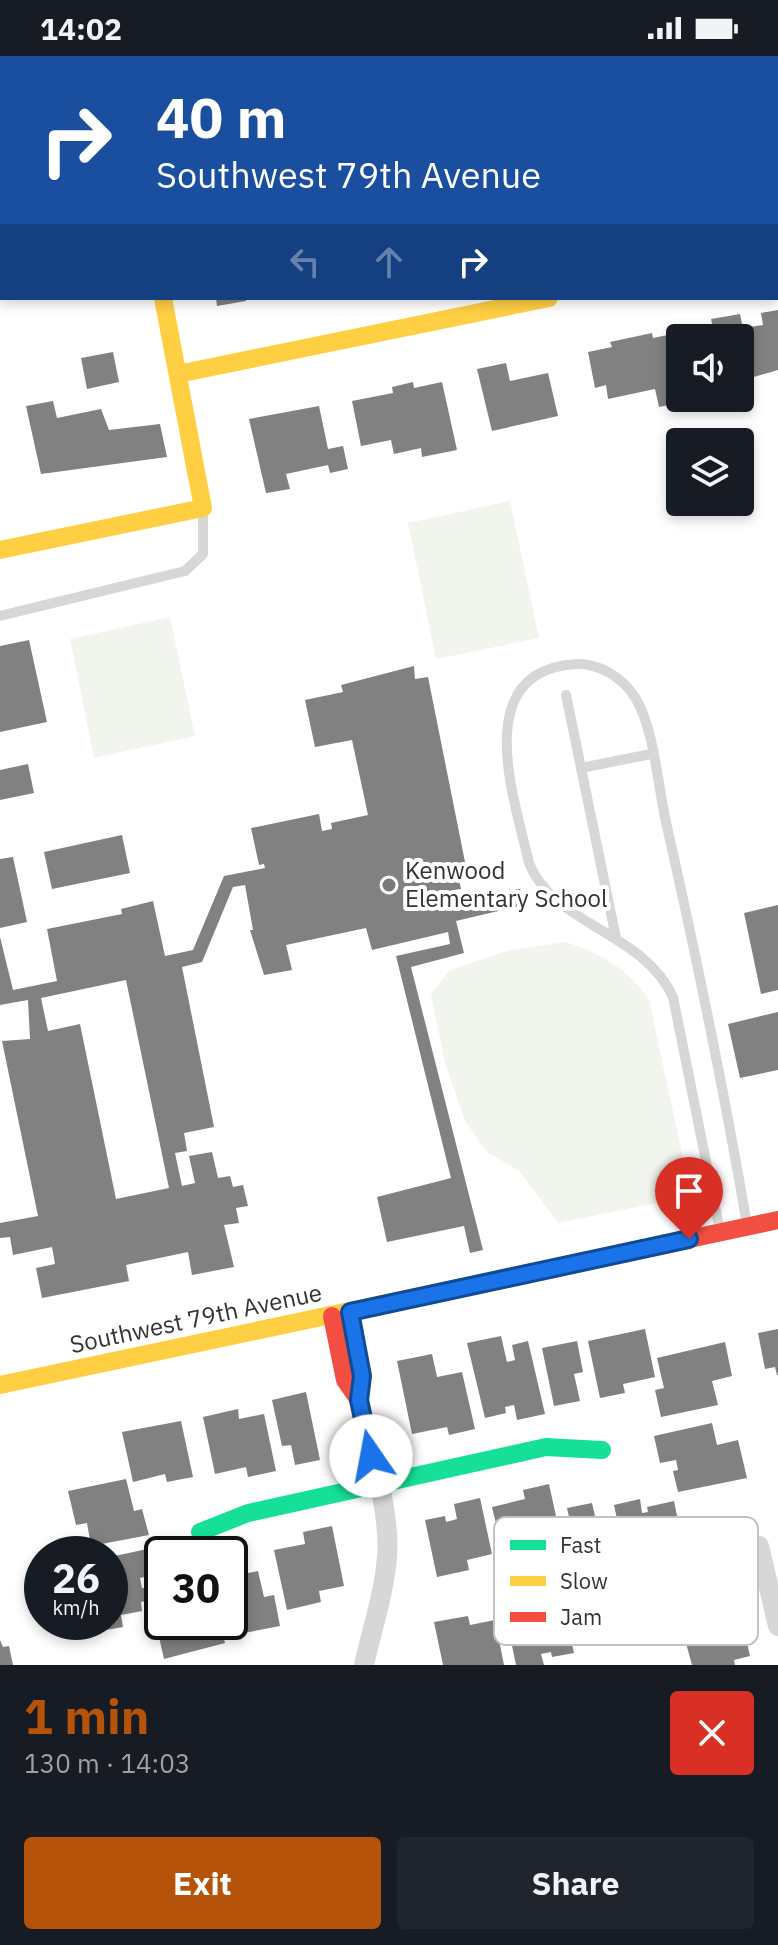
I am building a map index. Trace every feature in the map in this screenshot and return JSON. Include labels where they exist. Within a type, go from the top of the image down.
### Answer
[{"type":"street","points":[[0,550],[203,508],[163,300]]},
{"type":"street","points":[[178,374],[539,300]]},
{"type":"street","name":"Southwest 79th Avenue","points":[[0,1385],[778,1220]]},
{"type":"street","points":[[341,1314],[362,1376],[359,1400],[377,1484],[387,1555],[381,1602],[364,1665]]},
{"type":"street","points":[[200,1532],[248,1513],[546,1447],[602,1450]]},
{"type":"street","points":[[759,1546],[778,1626]]},
{"type":"lane","points":[[0,616],[185,571],[203,554],[203,508]]},
{"type":"lane","points":[[720,1232],[673,997],[653,964],[554,897],[533,873],[505,749],[506,722],[515,698],[532,681],[560,667],[592,665],[616,678],[637,699],[748,1227]]},
{"type":"lane","points":[[566,695],[616,938]]},
{"type":"lane","points":[[581,768],[651,754]]},
{"type":"shaded area","points":[[510,501],[539,638],[436,659],[408,523]]},
{"type":"shaded area","points":[[170,617],[195,736],[94,758],[70,639]]},
{"type":"shaded area","points":[[566,942],[613,964],[632,979],[649,999],[691,1196],[558,1223],[519,1171],[487,1152],[465,1121],[445,1063],[431,994],[450,970],[507,951]]},
{"type":"building","points":[[216,300],[246,300],[246,301],[217,306]]},
{"type":"building","points":[[778,310],[778,370],[754,377],[754,326],[763,325],[761,313]]},
{"type":"building","points":[[740,314],[742,324],[712,324],[711,319]]},
{"type":"building","points":[[652,333],[653,338],[666,335],[666,406],[659,407],[655,389],[608,399],[606,385],[595,388],[588,352],[612,347],[610,342]]},
{"type":"building","points":[[113,352],[119,382],[87,389],[81,358]]},
{"type":"building","points":[[506,363],[510,381],[548,373],[558,416],[492,431],[477,369]]},
{"type":"building","points":[[413,382],[414,388],[442,382],[457,450],[422,457],[421,448],[394,454],[391,440],[361,446],[352,401],[393,393],[392,387]]},
{"type":"building","points":[[53,401],[57,418],[101,409],[109,430],[160,424],[167,457],[41,474],[26,406]]},
{"type":"building","points":[[319,406],[328,449],[343,446],[348,469],[330,473],[328,465],[286,474],[290,489],[266,493],[249,419]]},
{"type":"building","points":[[29,640],[47,722],[0,732],[0,646]]},
{"type":"building","points":[[414,666],[415,679],[428,677],[467,872],[458,874],[461,889],[454,890],[456,901],[520,889],[528,904],[456,921],[464,953],[411,967],[483,1250],[470,1253],[464,1226],[387,1242],[377,1197],[451,1178],[396,956],[450,944],[448,932],[372,950],[366,928],[286,945],[292,970],[264,975],[250,930],[253,930],[245,885],[233,887],[202,962],[182,967],[214,1127],[184,1133],[187,1151],[175,1153],[182,1186],[195,1183],[189,1156],[212,1152],[218,1178],[230,1176],[233,1187],[243,1185],[248,1206],[236,1208],[239,1223],[224,1225],[234,1267],[192,1275],[188,1252],[126,1265],[129,1281],[42,1298],[36,1268],[55,1264],[52,1247],[13,1255],[10,1237],[0,1238],[0,1223],[38,1216],[2,1041],[30,1039],[28,1000],[0,1005],[0,937],[13,990],[57,981],[47,929],[122,914],[121,909],[153,901],[165,956],[193,950],[224,876],[265,868],[264,864],[259,865],[251,828],[319,814],[322,831],[332,829],[331,823],[368,815],[352,740],[315,747],[305,700],[343,692],[341,685]],"holes":[[[126,980],[169,1188],[116,1199],[80,1024],[48,1031],[41,998]]]},
{"type":"building","points":[[28,764],[34,793],[0,800],[0,770]]},
{"type":"building","points":[[122,835],[130,873],[52,889],[44,852]]},
{"type":"building","points":[[13,857],[27,922],[0,928],[0,859]]},
{"type":"building","points":[[778,905],[778,990],[761,994],[744,913]]},
{"type":"building","points":[[778,1012],[778,1070],[740,1078],[728,1024]]},
{"type":"building","points":[[645,1329],[655,1377],[623,1384],[625,1393],[600,1398],[588,1341]]},
{"type":"building","points":[[778,1329],[777,1375],[775,1367],[765,1369],[758,1333]]},
{"type":"building","points":[[501,1336],[507,1362],[515,1360],[512,1345],[528,1341],[545,1414],[517,1420],[514,1405],[505,1407],[506,1413],[485,1418],[467,1343]]},
{"type":"building","points":[[577,1341],[583,1372],[574,1374],[580,1401],[554,1406],[542,1348]]},
{"type":"building","points":[[725,1342],[732,1376],[712,1381],[718,1405],[661,1417],[655,1390],[664,1388],[657,1358]]},
{"type":"building","points":[[432,1354],[437,1377],[462,1372],[475,1429],[449,1435],[447,1427],[412,1434],[397,1361]]},
{"type":"building","points":[[306,1392],[320,1460],[295,1465],[291,1445],[282,1446],[272,1400]]},
{"type":"building","points":[[238,1409],[239,1419],[264,1414],[276,1471],[248,1477],[246,1467],[215,1474],[203,1417]]},
{"type":"building","points":[[181,1421],[193,1477],[167,1482],[165,1474],[133,1482],[122,1432]]},
{"type":"building","points":[[712,1423],[717,1445],[738,1440],[747,1478],[678,1492],[673,1471],[678,1470],[676,1460],[660,1463],[654,1436]]},
{"type":"building","points":[[126,1479],[134,1511],[142,1509],[149,1535],[128,1539],[128,1536],[89,1536],[87,1523],[76,1525],[68,1491]]},
{"type":"building","points":[[549,1484],[556,1517],[494,1517],[492,1507],[525,1499],[523,1490]]},
{"type":"building","points":[[480,1498],[492,1554],[467,1560],[469,1570],[437,1577],[425,1520],[445,1516],[446,1522],[457,1519],[454,1504]]},
{"type":"building","points":[[640,1499],[642,1513],[648,1512],[647,1507],[674,1501],[677,1517],[617,1517],[614,1505]]},
{"type":"building","points":[[592,1503],[595,1517],[569,1517],[567,1508]]},
{"type":"building","points":[[332,1526],[344,1586],[319,1591],[321,1602],[287,1610],[274,1550],[305,1544],[303,1532]]},
{"type":"building","points":[[144,1550],[144,1577],[140,1578],[144,1588],[142,1611],[128,1614],[128,1553]]},
{"type":"building","points":[[258,1571],[264,1597],[274,1595],[280,1626],[248,1632],[248,1573]]},
{"type":"building","points":[[468,1616],[470,1625],[494,1620],[494,1645],[500,1645],[504,1665],[443,1665],[434,1622]]},
{"type":"building","points":[[0,1640],[3,1647],[9,1646],[13,1665],[0,1665]]},
{"type":"building","points":[[160,1640],[224,1640],[225,1643],[164,1659]]},
{"type":"building","points":[[512,1645],[572,1645],[574,1653],[552,1657],[551,1652],[541,1654],[544,1665],[516,1665]]},
{"type":"building","points":[[687,1645],[747,1645],[750,1656],[734,1660],[735,1665],[692,1665]]},
{"type":"traffic: fast","points":[[200,1532],[248,1513],[546,1447],[602,1450]]},
{"type":"traffic: slow","points":[[0,550],[203,508],[163,300]]},
{"type":"traffic: slow","points":[[178,374],[539,300]]},
{"type":"traffic: slow","points":[[0,1385],[605,1257]]},
{"type":"traffic: jam","points":[[605,1257],[778,1220]]},
{"type":"traffic: jam","points":[[332,1316],[345,1380],[359,1400],[362,1376],[350,1312]]},
{"type":"place","name":"Kenwood Elementary School","points":[[389,885]]},
{"type":"route","points":[[371,1456],[359,1400],[362,1376],[350,1312],[689,1239]]}]
